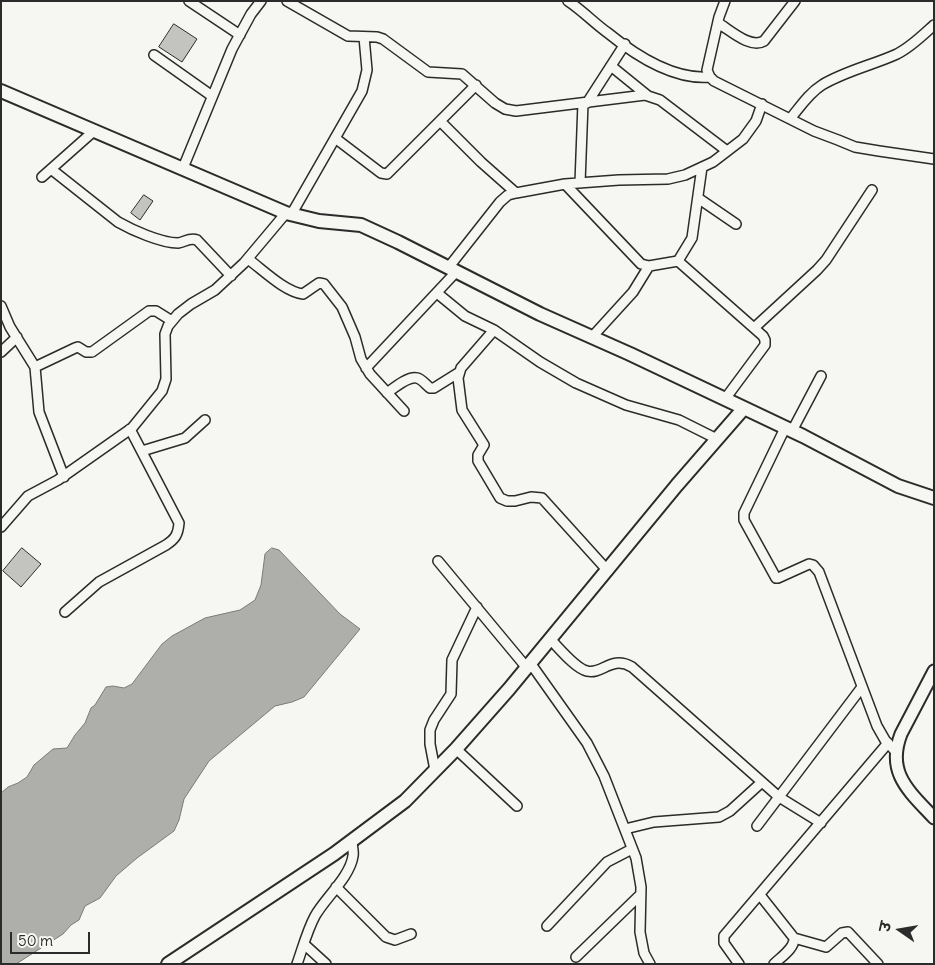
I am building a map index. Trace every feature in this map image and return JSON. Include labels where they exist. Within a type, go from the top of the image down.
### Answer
[{"type":"main road","points":[[1,90],[289,214],[319,221],[361,225],[540,314],[789,429],[898,486],[934,498]]},
{"type":"main road","points":[[176,962],[352,841],[405,801],[456,749],[529,666],[677,485],[744,408]]},
{"type":"street","points":[[190,1],[240,34]]},
{"type":"street","points":[[182,168],[240,34],[261,1]]},
{"type":"street","points":[[287,1],[348,36],[383,38],[428,72],[462,74],[494,103],[505,109],[516,111],[648,96]]},
{"type":"street","points":[[568,1],[583,5],[609,34],[655,64],[676,73],[692,77],[710,77]]},
{"type":"street","points":[[726,1],[718,23],[707,70],[714,81],[814,131],[855,147],[934,159]]},
{"type":"street","points":[[718,23],[750,42],[760,43],[764,41],[795,1]]},
{"type":"street","points":[[790,119],[809,96],[821,86],[838,77],[899,53],[934,25]]},
{"type":"street","points":[[1,527],[28,496],[64,476],[130,429],[148,410],[162,390],[166,379],[165,334],[168,326],[178,314],[215,290],[231,276],[289,214],[335,138],[366,81],[364,37]]},
{"type":"street","points":[[580,183],[585,103],[624,44]]},
{"type":"street","points":[[154,55],[212,96]]},
{"type":"street","points":[[610,66],[648,96],[660,100],[727,151]]},
{"type":"street","points":[[335,138],[384,175],[387,174],[476,85]]},
{"type":"street","points":[[366,368],[437,293],[500,202],[508,195],[565,184],[668,179],[685,175],[713,162],[743,139],[756,121],[762,104]]},
{"type":"street","points":[[440,121],[481,162],[516,193]]},
{"type":"street","points":[[42,177],[95,130]]},
{"type":"street","points":[[565,184],[640,264],[649,266],[678,261],[692,238],[702,167]]},
{"type":"street","points":[[51,169],[118,222],[130,229],[176,242],[191,239],[197,240],[231,276]]},
{"type":"street","points":[[754,328],[818,270],[872,190]]},
{"type":"street","points":[[698,198],[736,224]]},
{"type":"street","points":[[248,259],[298,294],[303,294],[319,283],[324,284],[342,307],[366,368],[404,411]]},
{"type":"street","points":[[678,261],[763,336],[765,340],[764,345],[725,399]]},
{"type":"street","points":[[592,337],[633,292],[649,266]]},
{"type":"street","points":[[437,293],[465,316],[494,330],[540,362],[576,382],[626,406],[679,420],[717,439]]},
{"type":"street","points":[[1,306],[16,338],[35,367],[39,412],[64,476]]},
{"type":"street","points":[[35,367],[78,347],[86,352],[92,352],[149,311],[156,312],[172,321]]},
{"type":"street","points":[[494,330],[460,368],[458,373],[462,410],[484,445],[478,455],[478,461],[500,498],[507,501],[531,497],[542,498],[608,571]]},
{"type":"street","points":[[1,352],[16,338]]},
{"type":"street","points":[[387,393],[415,378],[428,387],[434,388],[458,373]]},
{"type":"street","points":[[821,376],[789,429],[744,513],[744,520],[776,578],[809,564],[813,565],[818,572],[877,726],[896,752]]},
{"type":"street","points":[[142,452],[185,438],[205,420]]},
{"type":"street","points":[[65,612],[99,582],[175,539],[178,531],[179,523],[130,429]]},
{"type":"street","points":[[438,561],[529,666],[586,743],[633,827],[632,848],[636,858],[641,887],[640,932],[644,953],[650,964]]},
{"type":"street","points":[[435,770],[430,744],[430,730],[434,720],[451,694],[452,660],[477,607]]},
{"type":"street","points":[[551,640],[584,671],[593,672],[609,664],[624,663],[779,797],[822,823]]},
{"type":"street","points":[[934,671],[901,734],[896,752],[896,764],[905,784],[934,818]]},
{"type":"street","points":[[757,826],[862,687]]},
{"type":"street","points":[[739,964],[724,944],[724,936],[822,823],[888,743]]},
{"type":"street","points":[[456,749],[517,806]]},
{"type":"street","points":[[633,827],[654,822],[719,817],[730,811],[762,782]]},
{"type":"street","points":[[297,964],[316,913],[336,888],[351,862],[353,856],[352,841]]},
{"type":"street","points":[[547,926],[607,862],[632,848]]},
{"type":"street","points":[[336,888],[386,937],[395,940],[411,934]]},
{"type":"street","points":[[576,957],[641,894]]},
{"type":"street","points":[[760,895],[794,938],[826,947],[842,934],[848,932],[876,963]]},
{"type":"street","points":[[774,964],[792,946],[795,942],[794,938]]},
{"type":"street","points":[[304,944],[326,964]]},
{"type":"shaded area","points":[[272,548],[279,550],[340,614],[360,629],[304,697],[275,706],[209,761],[184,799],[174,831],[116,876],[100,898],[85,906],[79,920],[71,925],[63,934],[16,964],[1,964],[1,793],[27,777],[34,765],[53,749],[67,748],[85,723],[91,708],[95,705],[106,687],[124,688],[132,684],[162,644],[172,636],[205,618],[240,610],[255,600],[261,585],[265,554]]},
{"type":"building","points":[[174,24],[197,39],[182,62],[159,47]]},
{"type":"building","points":[[144,195],[153,201],[140,220],[131,213]]},
{"type":"building","points":[[22,548],[41,564],[21,587],[3,571]]}]
